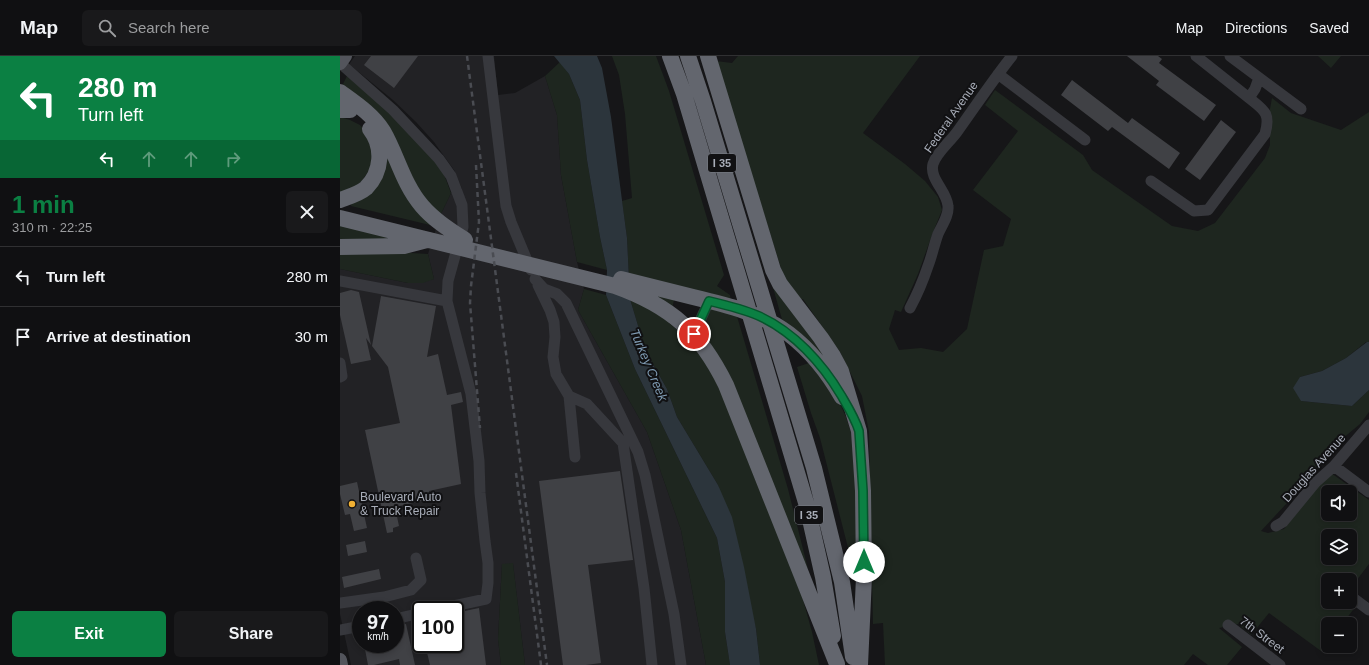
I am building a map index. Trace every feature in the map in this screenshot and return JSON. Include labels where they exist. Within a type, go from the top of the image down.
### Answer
[{"type":"highway","name":"I 35","points":[[670,56],[684,94],[807,506],[823,577],[837,664]]},
{"type":"highway","name":"I 35","points":[[688,56],[704,101],[814,468],[842,582],[854,665]]},
{"type":"highway","points":[[708,56],[773,270],[780,284],[833,356],[841,371],[856,421],[861,454],[863,491],[864,577],[860,665]]},
{"type":"highway","points":[[340,92],[370,115],[383,131],[410,188],[424,209],[433,233]]},
{"type":"highway","points":[[340,200],[365,189],[375,177],[379,162],[378,147],[373,133],[364,121],[343,108]]},
{"type":"highway","points":[[340,209],[433,233],[614,286],[641,296],[672,314],[694,334],[709,353],[726,386],[837,664]]},
{"type":"highway","points":[[340,218],[433,233],[461,244],[678,293],[737,308],[759,317],[790,335],[819,363],[832,379],[856,421]]},
{"type":"highway","points":[[340,247],[404,246],[433,233]]},
{"type":"main road","points":[[340,63],[345,56]]},
{"type":"main road","points":[[340,660],[341,665]]},
{"type":"street","points":[[488,56],[506,206],[513,227],[554,322],[555,337],[553,357],[556,374],[569,396],[575,457]]},
{"type":"street","name":"Federal Avenue","points":[[910,308],[919,290],[938,234],[948,212],[946,196],[932,173],[936,156],[956,133],[1012,56]]},
{"type":"street","points":[[1150,181],[1194,211],[1208,210],[1265,134],[1268,122],[1263,109],[1196,56]]},
{"type":"street","points":[[1230,56],[1301,109]]},
{"type":"street","points":[[340,63],[393,110],[424,141],[451,176],[462,205],[463,227],[461,244],[448,281],[447,301],[471,394],[488,563],[486,599],[464,604]]},
{"type":"street","points":[[998,74],[1085,140]]},
{"type":"street","points":[[1248,98],[1255,89],[1259,78]]},
{"type":"street","points":[[535,279],[544,289],[557,294],[566,303],[638,452],[646,475],[674,614],[681,665]]},
{"type":"street","points":[[340,281],[447,301]]},
{"type":"street","points":[[694,334],[709,301]]},
{"type":"street","points":[[340,363],[342,376],[340,377]]},
{"type":"street","points":[[569,396],[587,404],[623,443],[644,588],[652,665]]},
{"type":"street","name":"Douglas Avenue","points":[[1276,526],[1283,522],[1315,483],[1334,466],[1369,425]]},
{"type":"street","points":[[1334,466],[1369,492]]},
{"type":"street","points":[[340,603],[384,597],[411,590],[422,580],[416,558]]},
{"type":"street","points":[[1357,601],[1369,610]]},
{"type":"street","name":"7th Street","points":[[1228,625],[1280,665]]},
{"type":"street","points":[[340,630],[352,628]]},
{"type":"shaded area","points":[[355,56],[494,56],[498,95],[515,93],[545,76],[557,115],[561,175],[577,262],[584,289],[578,310],[647,432],[681,530],[706,665],[525,665],[513,564],[502,564],[498,639],[501,665],[351,665],[340,614],[340,269],[408,283],[434,279],[428,254],[440,216],[451,193],[462,189],[454,170],[434,142],[416,122],[393,100],[350,65]]},
{"type":"shaded area","points":[[612,56],[656,56],[669,91],[724,275],[717,286],[730,295],[731,301],[677,286],[669,323],[688,339],[704,358],[716,378],[802,596],[819,665],[760,665],[756,629],[718,485],[677,417],[667,389],[646,352],[630,299],[627,238],[622,201],[632,198],[625,114],[619,75]]},
{"type":"shaded area","points":[[738,56],[920,56],[863,133],[925,181],[938,197],[942,210],[918,274],[901,312],[895,310],[889,329],[899,350],[921,348],[943,352],[967,329],[984,250],[1003,246],[1011,219],[973,190],[1018,131],[985,105],[995,90],[1083,155],[1092,170],[1172,226],[1198,231],[1215,223],[1265,158],[1270,145],[1270,109],[1272,98],[1291,113],[1341,130],[1369,112],[1369,342],[1366,342],[1346,358],[1322,371],[1300,377],[1301,401],[1352,406],[1369,390],[1369,412],[1360,424],[1342,439],[1312,476],[1261,531],[1268,533],[1284,529],[1316,487],[1331,473],[1348,485],[1321,485],[1321,521],[1357,521],[1357,491],[1369,500],[1369,564],[1357,580],[1357,573],[1321,573],[1321,609],[1353,610],[1348,617],[1321,617],[1321,651],[1269,613],[1251,635],[1238,624],[1219,628],[1242,647],[1227,665],[1208,665],[1193,654],[1184,665],[885,665],[883,623],[873,624],[869,432],[862,396],[840,352],[803,299],[800,300],[784,278],[716,61],[732,63]]},
{"type":"shaded area","points":[[1318,56],[1341,56],[1331,68]]},
{"type":"shaded area","points":[[560,62],[569,74],[580,100],[587,160],[607,270],[577,262],[561,175],[557,115],[545,76]]},
{"type":"shaded area","points":[[347,76],[406,124],[443,172],[451,193],[440,216],[433,210],[342,86]]},
{"type":"shaded area","points":[[340,117],[360,125],[365,131],[373,154],[370,169],[359,185],[340,195]]},
{"type":"shaded area","points":[[389,155],[431,221],[430,225],[351,206],[352,202]]},
{"type":"shaded area","points":[[340,225],[406,239],[340,244]]},
{"type":"shaded area","points":[[340,254],[428,254],[434,279],[423,283],[408,283],[340,269]]},
{"type":"shaded area","points":[[770,277],[834,369],[783,323]]},
{"type":"shaded area","points":[[584,289],[606,295],[635,369],[717,538],[725,582],[725,632],[730,665],[706,665],[681,530],[647,432],[578,310]]},
{"type":"shaded area","points":[[712,308],[736,313],[788,489],[808,569],[703,341],[700,330]]},
{"type":"shaded area","points":[[812,362],[834,391],[846,417],[854,441],[860,578],[856,579],[820,438],[797,367]]},
{"type":"shaded area","points":[[513,563],[525,665],[501,665],[498,639],[502,564]]},
{"type":"water","name":"Turkey Creek","points":[[554,56],[597,56],[602,68],[611,117],[627,238],[630,299],[646,352],[667,389],[677,417],[718,485],[732,517],[744,567],[756,629],[760,665],[730,665],[725,632],[725,582],[717,538],[635,369],[606,295],[607,270],[587,160],[580,100],[569,74]]},
{"type":"water","points":[[1369,342],[1369,390],[1352,406],[1301,401],[1293,388],[1300,377],[1322,371],[1346,358]]},
{"type":"building","points":[[371,56],[418,56],[394,88],[364,65]]},
{"type":"building","points":[[1127,56],[1158,56],[1162,59],[1159,63],[1216,105],[1204,121],[1156,85],[1159,81]]},
{"type":"building","points":[[1072,80],[1128,123],[1132,118],[1180,153],[1169,169],[1112,127],[1108,131],[1061,95]]},
{"type":"building","points":[[1221,120],[1236,132],[1200,180],[1185,169]]},
{"type":"building","points":[[351,290],[359,292],[371,345],[366,338],[371,360],[351,364],[340,315],[340,293]]},
{"type":"building","points":[[381,296],[436,306],[427,357],[438,354],[447,395],[461,392],[463,402],[451,405],[461,484],[429,491],[430,499],[395,507],[399,526],[393,528],[393,532],[387,533],[365,430],[400,423],[388,367],[372,346]]},
{"type":"building","points":[[620,471],[633,560],[588,565],[601,663],[586,665],[563,665],[539,481]]},
{"type":"building","name":"Boulevard Auto & Truck Repair","points":[[357,482],[367,528],[354,531],[350,514],[345,515],[340,494],[340,486]]},
{"type":"building","points":[[365,541],[367,552],[348,556],[346,545]]},
{"type":"building","points":[[379,569],[381,579],[344,588],[342,577]]},
{"type":"building","points":[[479,608],[486,665],[430,665],[427,653],[464,653],[464,611]]},
{"type":"building","points":[[404,624],[406,624],[415,665],[400,665],[399,659],[368,665],[366,653],[404,653]]},
{"type":"railway","points":[[467,56],[547,665]]},
{"type":"railway","points":[[476,165],[479,222],[470,303],[480,428]]},
{"type":"railway","points":[[516,473],[541,665]]},
{"type":"place","name":"Boulevard Auto & Truck Repair","points":[[352,504]]},
{"type":"route","points":[[694,334],[709,301],[743,310],[759,317],[790,335],[819,363],[832,379],[856,421],[859,431],[863,491],[864,562]]}]
